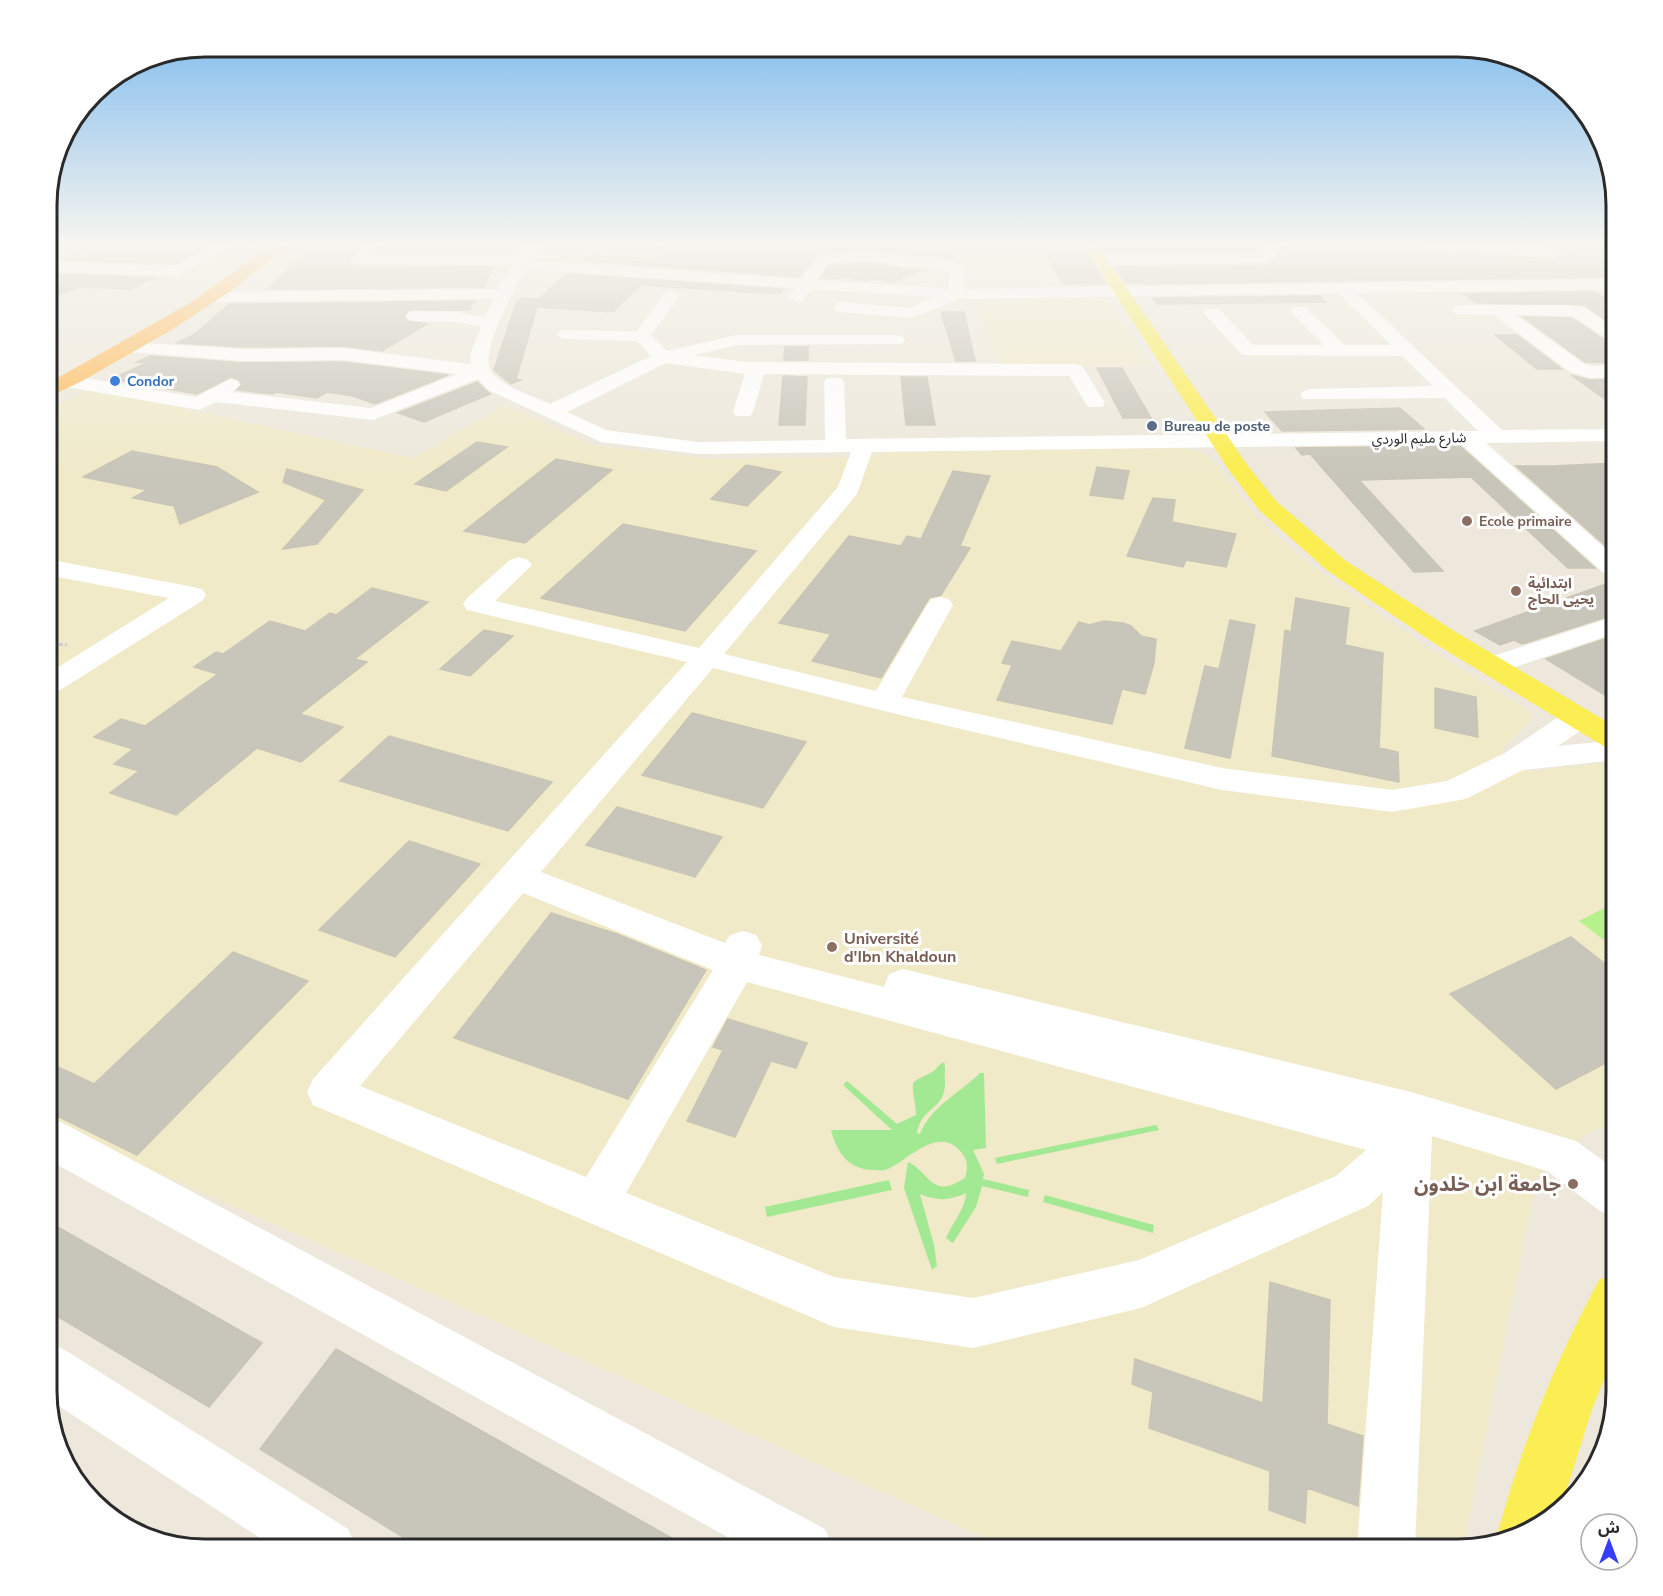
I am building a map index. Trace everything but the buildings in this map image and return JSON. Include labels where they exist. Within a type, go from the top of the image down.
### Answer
[{"type":"highway","points":[[57,375],[157,320]]},
{"type":"highway","points":[[57,387],[174,320]]},
{"type":"main road","points":[[1142,320],[1268,506],[1302,538],[1336,566],[1491,666],[1606,734]]},
{"type":"main road","points":[[1531,1519],[1556,1435],[1582,1368],[1606,1319]]},
{"type":"street","points":[[477,320],[491,323],[479,355],[481,371]]},
{"type":"street","points":[[642,336],[653,320]]},
{"type":"street","points":[[912,320],[921,368]]},
{"type":"street","points":[[1220,320],[1248,351],[1406,350]]},
{"type":"street","points":[[1309,320],[1340,350]]},
{"type":"street","points":[[1376,320],[1497,437]]},
{"type":"street","points":[[1512,320],[1577,368],[1590,372],[1606,371]]},
{"type":"street","points":[[1592,320],[1606,330]]},
{"type":"street","points":[[566,334],[642,336],[663,357],[756,368],[1075,370],[1095,403]]},
{"type":"street","points":[[550,412],[663,357],[737,340],[896,340]]},
{"type":"street","points":[[129,347],[282,356],[343,354],[481,371]]},
{"type":"street","points":[[68,381],[199,404],[282,356]]},
{"type":"street","points":[[743,412],[756,368]]},
{"type":"street","points":[[212,396],[373,414],[481,371]]},
{"type":"street","name":"شارع مليم الوردي","points":[[481,371],[495,386],[601,436],[698,448],[1606,435]]},
{"type":"street","points":[[834,382],[850,446],[849,489],[706,658],[328,1092],[834,1302],[973,1323],[1141,1284],[1352,1191],[1409,1126]]},
{"type":"street","points":[[1310,395],[1450,392]]},
{"type":"street","points":[[1466,437],[1606,562]]},
{"type":"street","points":[[519,565],[476,604],[884,702],[1222,779],[1392,801],[1454,791],[1516,760],[1578,718]]},
{"type":"street","points":[[57,569],[193,596],[57,680]]},
{"type":"street","points":[[884,702],[940,605]]},
{"type":"street","points":[[1491,666],[1606,628]]},
{"type":"street","points":[[1516,760],[1606,751]]},
{"type":"street","points":[[522,869],[740,954],[1409,1126],[1560,1155],[1606,1188]]},
{"type":"street","points":[[596,1203],[740,954]]},
{"type":"street","points":[[1387,1539],[1409,1126]]},
{"type":"street","points":[[57,1142],[784,1539]]},
{"type":"street","points":[[57,1375],[311,1539]]},
{"type":"shaded area","points":[[984,320],[1120,320],[1151,366],[999,365]]},
{"type":"shaded area","name":"Université d'Ibn Khaldoun","points":[[93,389],[413,458],[505,405],[592,445],[713,459],[860,457],[894,452],[1183,448],[1200,452],[1212,459],[1256,516],[1305,561],[1428,648],[1527,709],[1534,717],[1502,750],[1532,771],[1606,762],[1606,1128],[1594,1129],[1560,1155],[1537,1177],[1465,1539],[988,1539],[57,1128],[57,405]]},
{"type":"green space","points":[[1606,907],[1606,941],[1579,921]]},
{"type":"green space","points":[[944,1062],[945,1081],[942,1098],[924,1117],[917,1133],[920,1134],[931,1115],[980,1073],[984,1073],[986,1148],[973,1150],[984,1174],[983,1179],[1029,1190],[1028,1197],[982,1186],[976,1207],[953,1243],[946,1238],[961,1210],[966,1193],[954,1198],[943,1199],[920,1194],[934,1245],[937,1266],[932,1270],[904,1188],[908,1162],[938,1186],[945,1186],[965,1178],[967,1164],[961,1152],[943,1142],[934,1143],[886,1170],[865,1169],[845,1159],[831,1130],[892,1130],[843,1085],[847,1081],[897,1124],[916,1115],[913,1083],[934,1071]]},
{"type":"green space","points":[[1156,1125],[1159,1130],[997,1164],[995,1158]]},
{"type":"green space","points":[[889,1180],[892,1190],[767,1217],[765,1207]]},
{"type":"green space","points":[[1045,1195],[1154,1225],[1153,1233],[1043,1202]]},
{"type":"place","name":"Condor","points":[[115,381]]},
{"type":"place","name":"Bureau de poste","points":[[1152,426]]},
{"type":"place","name":"Ecole primaire","points":[[1467,521]]},
{"type":"place","name":"ابتدائية يحيى الحاج","points":[[1516,591]]},
{"type":"place","name":"Université d'Ibn Khaldoun","points":[[832,947]]},
{"type":"place","name":"جامعة ابن خلدون","points":[[1573,1184]]}]
